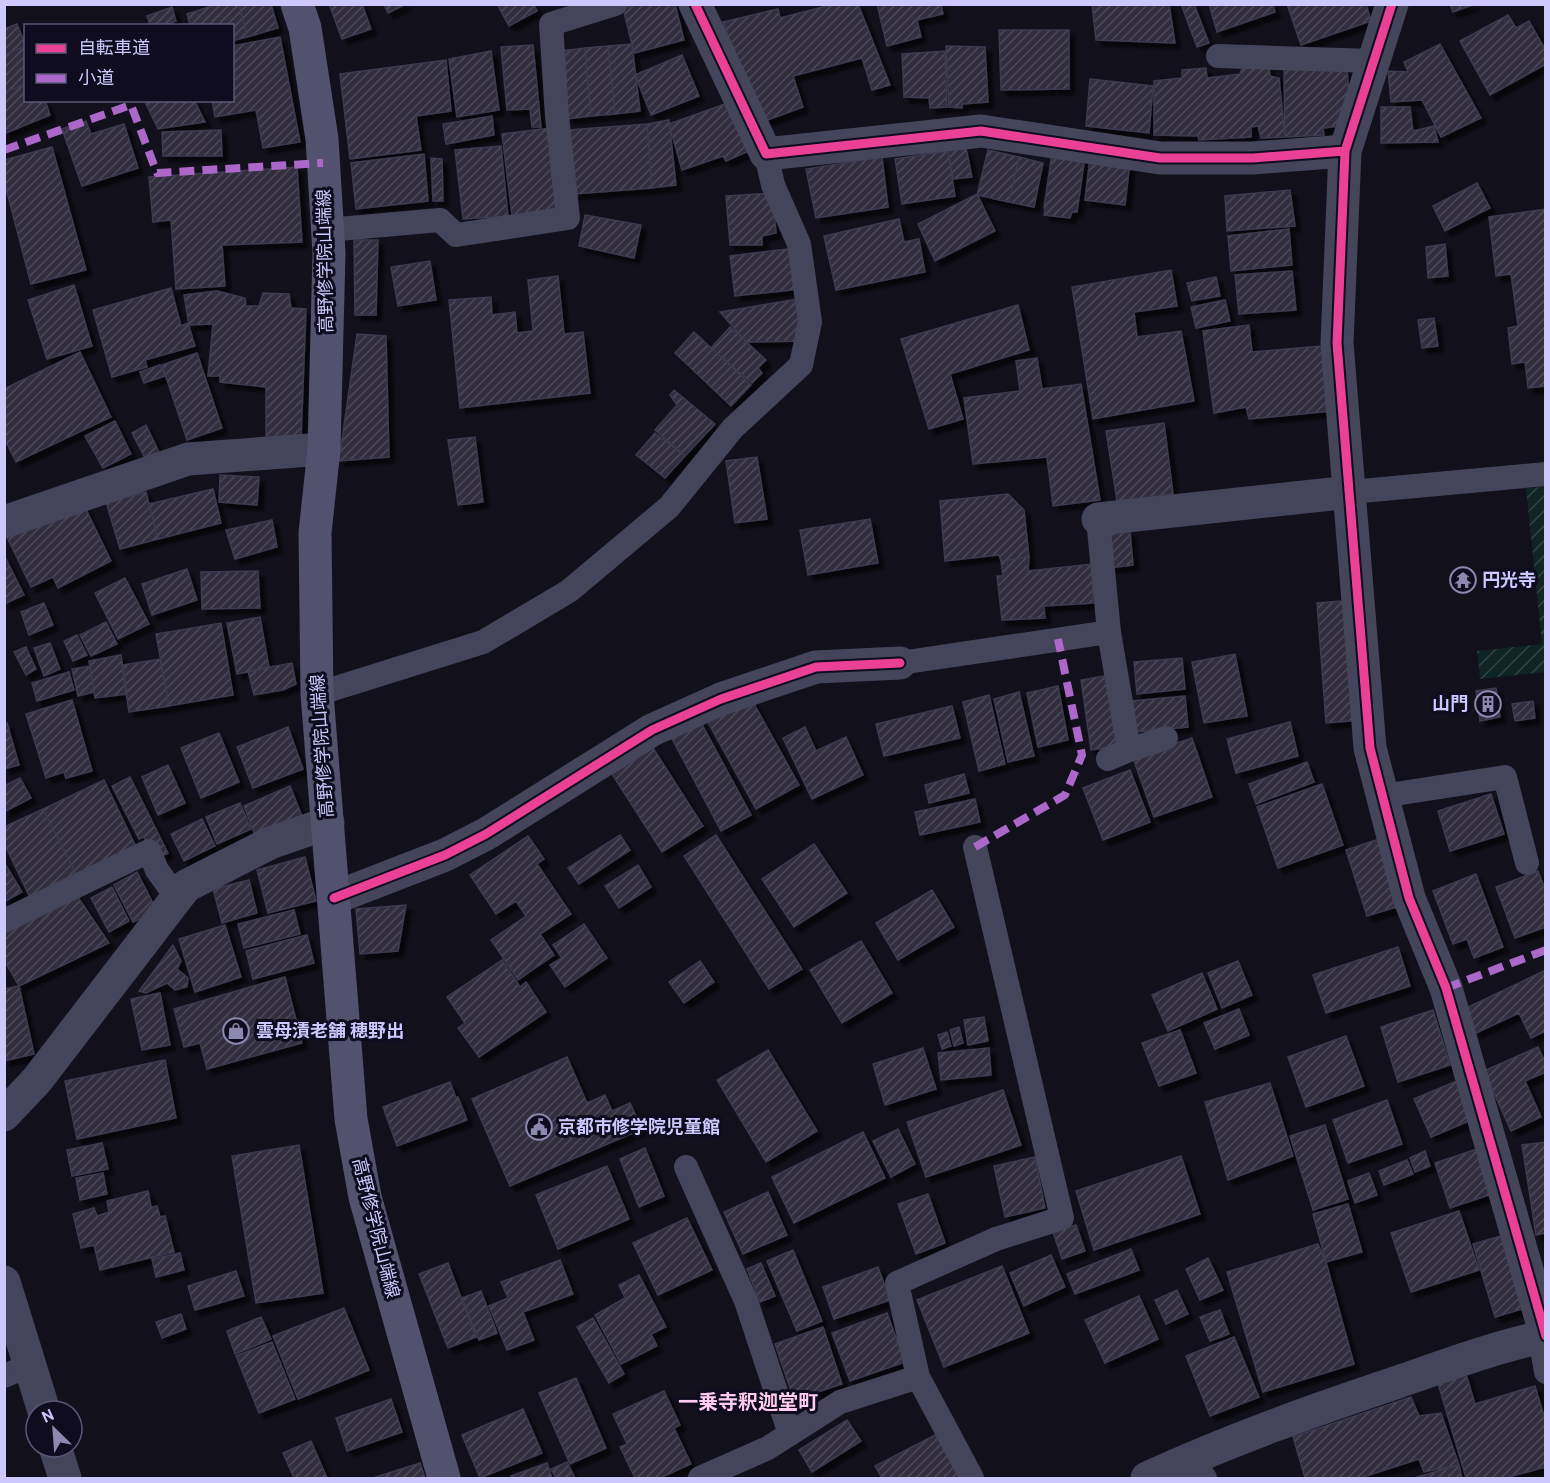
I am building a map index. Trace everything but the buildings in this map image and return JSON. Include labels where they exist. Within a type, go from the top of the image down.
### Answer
[{"type":"main road","name":"高野修学院山端線","points":[[297,4],[305,28],[322,139],[329,253],[324,449],[315,533],[317,694],[351,1119],[365,1197],[444,1479]]},
{"type":"street","points":[[695,4],[766,154],[981,131],[1161,158],[1253,158],[1345,152]]},
{"type":"street","points":[[1147,1479],[1197,1469],[1237,1438],[1322,1407],[1453,1363],[1544,1336],[1446,988],[1409,898],[1370,748],[1337,343],[1345,152],[1392,4]]},
{"type":"street","points":[[4,522],[188,459],[324,449]]},
{"type":"street","points":[[1098,519],[1350,492]]},
{"type":"street","points":[[334,898],[446,855],[486,834],[652,730],[721,699],[816,667],[900,663]]},
{"type":"street","points":[[4,1115],[37,1080],[186,886],[270,843],[328,823]]},
{"type":"street","points":[[4,1282],[17,1371],[36,1399]]},
{"type":"street","points":[[59,1459],[65,1479]]},
{"type":"lane","points":[[327,230],[440,220],[456,236],[568,218],[557,116],[551,24],[615,4]]},
{"type":"lane","points":[[1218,56],[1374,61]]},
{"type":"lane","points":[[317,694],[483,642],[569,591],[669,507],[734,428],[801,365],[810,322],[799,244],[773,185],[766,154]]},
{"type":"lane","points":[[1350,492],[1545,474]]},
{"type":"lane","points":[[1098,519],[1118,754],[1166,738]]},
{"type":"lane","points":[[900,663],[1108,632]]},
{"type":"lane","points":[[1382,796],[1505,777],[1527,863]]},
{"type":"lane","points":[[972,1479],[918,1377],[897,1283],[996,1239],[1062,1218],[975,847]]},
{"type":"lane","points":[[4,921],[149,851],[157,870],[177,898]]},
{"type":"lane","points":[[686,1167],[746,1301],[790,1434]]},
{"type":"lane","points":[[1544,1336],[1545,1372]]},
{"type":"lane","points":[[700,1479],[768,1448],[840,1402],[918,1377]]},
{"type":"green space","points":[[1545,487],[1545,672],[1480,679],[1477,651],[1542,644],[1526,488]]},
{"type":"marked path","points":[[4,150],[131,105],[157,173],[323,163]]},
{"type":"marked path","points":[[975,847],[1065,795],[1082,755],[1058,639]]},
{"type":"marked path","points":[[1446,988],[1546,950]]},
{"type":"cycle path","points":[[695,4],[766,154],[981,131],[1160,158],[1253,158],[1345,151]]},
{"type":"cycle path","points":[[1392,4],[1345,151],[1337,343],[1370,748],[1409,898],[1446,988],[1546,1336]]},
{"type":"cycle path","points":[[334,898],[445,855],[486,834],[652,730],[721,699],[816,667],[900,663]]},
{"type":"place","name":"円光寺","points":[[1463,580]]},
{"type":"place","name":"山門","points":[[1488,704]]},
{"type":"place","name":"雲母漬老舗 穂野出","points":[[236,1031]]},
{"type":"place","name":"京都市修学院児童館","points":[[539,1127]]},
{"type":"district","name":"一乗寺釈迦堂町","points":[[748,1402]]}]
